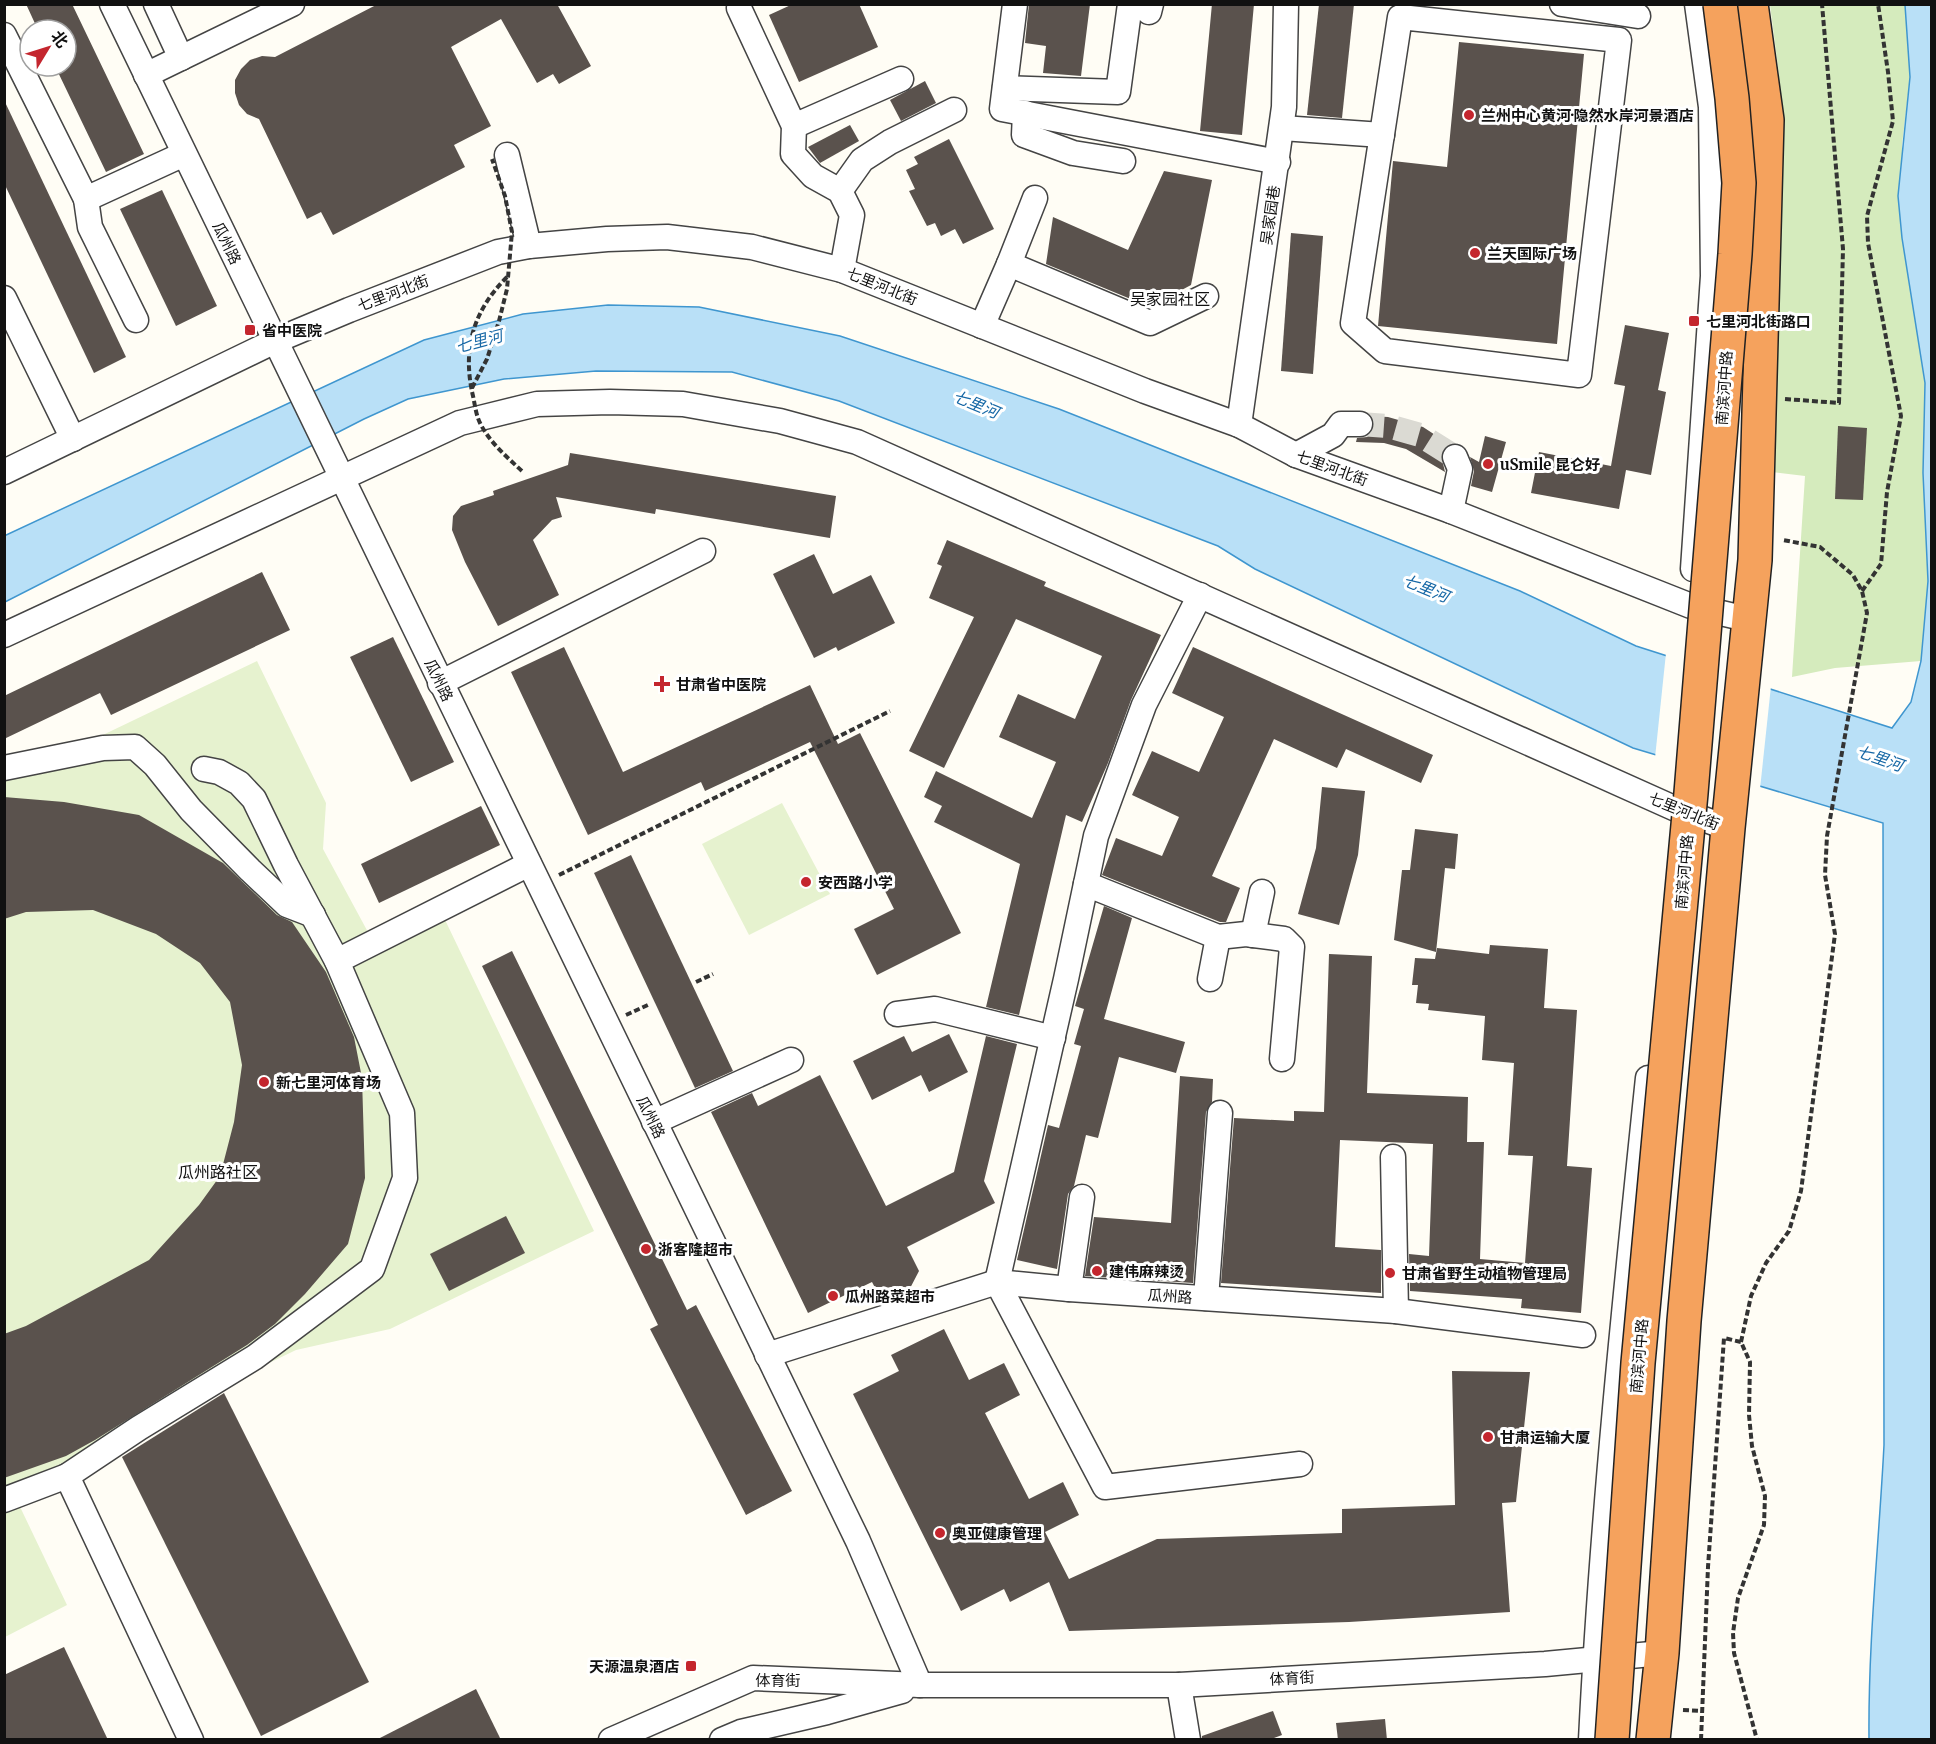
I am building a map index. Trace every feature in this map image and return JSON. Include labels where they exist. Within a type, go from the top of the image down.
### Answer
[{"type":"highway","name":"南滨河中路","points":[[1612,1740],[1638,1363],[1691,793],[1735,254],[1739,183],[1732,98],[1720,4]]},
{"type":"highway","points":[[1653,1740],[1662,1653],[1684,1321],[1756,535],[1767,120],[1751,4]]},
{"type":"street","name":"瓜州路","points":[[112,4],[858,1541],[920,1685]]},
{"type":"street","points":[[156,4],[181,58]]},
{"type":"street","points":[[146,75],[292,4]]},
{"type":"street","points":[[1015,4],[1002,109],[1278,162]]},
{"type":"street","name":"吴家园巷","points":[[1239,425],[1278,162],[1284,107],[1286,4]]},
{"type":"street","name":"南滨河中路","points":[[1591,1740],[1595,1659],[1620,1345],[1679,779],[1713,276],[1711,107],[1697,4]]},
{"type":"street","points":[[1571,5],[1638,15]]},
{"type":"street","points":[[1005,88],[1118,92],[1143,7]]},
{"type":"street","points":[[739,8],[794,126],[793,154],[813,176],[840,191],[852,214],[842,270]]},
{"type":"street","points":[[1400,17],[1619,40],[1579,375],[1385,351],[1353,323],[1382,135],[1400,17]]},
{"type":"street","points":[[4,35],[86,199],[90,227],[136,320]]},
{"type":"street","points":[[794,126],[901,79]]},
{"type":"street","points":[[840,191],[862,160],[890,142],[954,110]]},
{"type":"street","points":[[1024,113],[1024,135],[1073,153],[1123,161]]},
{"type":"street","points":[[1281,128],[1382,135]]},
{"type":"street","points":[[86,199],[184,154]]},
{"type":"street","points":[[500,157],[521,205],[529,246]]},
{"type":"street","points":[[981,326],[1035,198]]},
{"type":"street","name":"七里河北街","points":[[4,472],[275,341],[498,252],[529,246],[607,239],[667,237],[752,247],[842,270],[1145,391],[1239,425],[1296,455],[1451,511],[1691,606],[1750,620]]},
{"type":"street","points":[[1009,264],[1150,323],[1206,296]]},
{"type":"street","points":[[4,298],[73,439]]},
{"type":"street","name":"七里河北街","points":[[4,636],[340,477],[460,423],[537,405],[610,402],[683,404],[780,421],[857,442],[1676,809],[1729,817]]},
{"type":"street","points":[[1296,455],[1333,435],[1341,424],[1359,429]]},
{"type":"street","points":[[1451,511],[1455,469]]},
{"type":"street","points":[[440,683],[703,551]]},
{"type":"street","points":[[1200,595],[1144,705],[1096,836],[997,1282],[1105,1487],[1300,1464]]},
{"type":"street","points":[[4,768],[103,748],[135,747],[155,765],[191,810],[287,905],[313,915]]},
{"type":"street","points":[[4,1500],[67,1476],[138,1428],[255,1357],[372,1269],[405,1178],[402,1113],[338,961],[254,799],[239,783],[219,772],[204,769]]},
{"type":"street","points":[[338,961],[534,875]]},
{"type":"street","points":[[1086,884],[1218,937],[1253,935],[1284,939],[1292,947],[1282,1059]]},
{"type":"street","points":[[1253,935],[1262,892]]},
{"type":"street","points":[[1210,979],[1218,937]]},
{"type":"street","points":[[897,1014],[935,1009],[1053,1038]]},
{"type":"street","points":[[654,1122],[791,1060]]},
{"type":"street","points":[[1206,1298],[1220,1113]]},
{"type":"street","points":[[1393,1157],[1396,1311]]},
{"type":"street","points":[[1069,1289],[1082,1197]]},
{"type":"street","name":"瓜州路","points":[[767,1355],[997,1282],[1396,1311],[1583,1335]]},
{"type":"street","points":[[67,1476],[191,1740]]},
{"type":"street","name":"体育街","points":[[611,1740],[753,1678],[920,1685],[1179,1685],[1533,1664],[1662,1653]]},
{"type":"street","name":"体育街","points":[[722,1740],[741,1732],[827,1712],[920,1685]]},
{"type":"street","points":[[1179,1685],[1188,1740]]},
{"type":"path","points":[[1760,398],[1839,403],[1843,249],[1822,4]]},
{"type":"path","points":[[1862,591],[1881,564],[1887,492],[1901,416],[1868,243],[1867,216],[1893,121],[1878,4]]},
{"type":"path","points":[[472,388],[487,359],[507,289],[512,232],[500,157]]},
{"type":"path","points":[[507,277],[484,304],[472,329],[469,367],[480,422],[496,447],[523,472]]},
{"type":"path","points":[[1756,535],[1820,547],[1853,575],[1862,591],[1867,613],[1827,836],[1825,875],[1835,934],[1801,1191],[1789,1231],[1766,1263],[1750,1296],[1741,1342],[1750,1362],[1749,1415],[1752,1446],[1765,1496],[1764,1525],[1738,1598],[1733,1633],[1734,1653],[1757,1740]]},
{"type":"path","points":[[534,875],[890,711]]},
{"type":"path","points":[[696,982],[713,974]]},
{"type":"path","points":[[1701,1740],[1708,1567],[1724,1338],[1741,1342]]},
{"type":"green space","points":[[1770,5],[1905,5],[1910,77],[1902,145],[1902,238],[1925,383],[1923,473],[1928,581],[1921,661],[1835,668],[1792,677],[1805,476],[1772,472],[1779,75]]},
{"type":"green space","name":"新七里河体育场","points":[[257,661],[326,803],[323,849],[369,934],[436,901],[594,1231],[390,1329],[296,1350],[11,1488],[67,1605],[5,1637],[5,766],[34,768]]},
{"type":"green space","points":[[782,803],[830,894],[749,935],[702,844]]},
{"type":"water","name":"七里河","points":[[1905,5],[1931,5],[1931,1739],[1869,1739],[1872,1629],[1884,1445],[1883,823],[1633,748],[1255,569],[1218,546],[839,401],[732,372],[596,371],[504,379],[408,399],[364,419],[5,602],[4,536],[424,340],[523,314],[608,305],[699,307],[840,336],[1059,409],[1520,591],[1636,646],[1892,728],[1911,702],[1921,661],[1928,581],[1923,473],[1925,383],[1902,238],[1898,196],[1910,77]]},
{"type":"pier","points":[[1666,653],[1771,686],[1760,789],[1655,758]]},
{"type":"building","points":[[26,4],[72,4],[144,154],[106,172],[61,78],[78,78],[78,18],[32,18]]},
{"type":"building","points":[[378,4],[557,4],[591,66],[559,84],[553,74],[537,83],[501,19],[451,47],[491,126],[454,145],[465,167],[333,235],[321,212],[307,219],[259,119],[247,114],[239,105],[235,93],[235,80],[250,60],[262,56],[275,57]]},
{"type":"building","points":[[793,4],[859,4],[878,47],[799,82],[769,15]]},
{"type":"building","points":[[1029,4],[1090,4],[1081,76],[1043,73],[1046,46],[1025,43]]},
{"type":"building","points":[[1212,4],[1254,4],[1242,135],[1200,131]]},
{"type":"building","points":[[1319,4],[1354,4],[1342,118],[1307,115]]},
{"type":"building","name":"兰天国际广场","points":[[1459,42],[1584,54],[1557,344],[1378,326],[1393,161],[1447,167]]},
{"type":"building","points":[[925,81],[936,103],[901,121],[890,100]]},
{"type":"building","points":[[4,100],[126,357],[94,373],[4,183]]},
{"type":"building","points":[[850,125],[859,141],[820,163],[808,147]]},
{"type":"building","points":[[949,139],[994,229],[963,244],[955,229],[941,236],[935,223],[927,226],[909,191],[915,189],[906,170],[918,164],[914,157]]},
{"type":"building","points":[[1164,171],[1212,180],[1191,285],[1150,307],[1046,264],[1053,217],[1128,250]]},
{"type":"building","points":[[162,190],[217,306],[176,326],[120,209]]},
{"type":"building","points":[[1291,233],[1323,236],[1313,374],[1281,371]]},
{"type":"building","points":[[1625,325],[1669,333],[1658,390],[1666,392],[1651,475],[1626,470],[1619,509],[1531,493],[1539,452],[1611,466],[1625,386],[1614,384]]},
{"type":"building","points":[[1372,416],[1388,417],[1423,427],[1449,444],[1441,455],[1445,472],[1406,449],[1384,443],[1356,442],[1357,438],[1367,437],[1372,432],[1374,423]]},
{"type":"building","points":[[1838,426],[1867,428],[1863,500],[1835,499]]},
{"type":"building","points":[[1485,436],[1506,442],[1492,492],[1471,486],[1474,471],[1470,457],[1479,462]]},
{"type":"building","points":[[570,453],[836,496],[830,538],[656,509],[655,514],[556,497],[562,517],[552,520],[533,540],[559,595],[498,626],[465,562],[452,530],[453,516],[461,506],[494,495],[493,491],[568,465]]},
{"type":"building","points":[[947,540],[1046,582],[1044,586],[1161,635],[1131,700],[1108,763],[1082,822],[1066,815],[1019,1015],[986,1007],[1020,864],[934,822],[942,806],[924,797],[936,771],[1032,818],[1056,762],[999,737],[1018,694],[1075,719],[1102,656],[1016,619],[944,768],[909,751],[974,617],[929,598],[942,566],[937,564]]},
{"type":"building","points":[[814,554],[833,594],[871,575],[895,623],[838,651],[836,647],[814,658],[773,574]]},
{"type":"building","points":[[262,572],[290,630],[111,715],[100,693],[4,739],[4,696]]},
{"type":"building","points":[[393,637],[454,762],[411,782],[350,657]]},
{"type":"building","points":[[564,647],[623,772],[810,685],[838,744],[860,733],[961,933],[877,975],[854,929],[894,909],[810,742],[705,791],[701,782],[588,835],[511,672]]},
{"type":"building","points":[[1193,647],[1433,755],[1421,783],[1346,749],[1337,768],[1274,739],[1212,876],[1240,888],[1226,922],[1220,922],[1102,875],[1116,838],[1162,856],[1179,817],[1132,795],[1152,751],[1199,772],[1224,717],[1172,693]]},
{"type":"building","points":[[1322,787],[1365,791],[1358,855],[1339,925],[1298,914],[1316,848]]},
{"type":"building","points":[[4,797],[64,802],[139,815],[223,863],[277,915],[292,922],[326,972],[354,1037],[362,1078],[365,1178],[348,1244],[305,1294],[275,1324],[247,1345],[95,1440],[66,1456],[4,1478],[4,1334],[26,1326],[149,1260],[199,1205],[220,1176],[234,1122],[242,1065],[230,1002],[200,963],[156,934],[93,910],[26,912],[4,919]]},
{"type":"building","points":[[481,806],[500,845],[379,903],[361,864]]},
{"type":"building","points":[[1415,829],[1458,834],[1455,869],[1445,868],[1436,952],[1394,940],[1402,870],[1410,870]]},
{"type":"building","points":[[631,855],[733,1071],[695,1088],[594,873]]},
{"type":"building","points":[[1104,906],[1132,918],[1104,1019],[1185,1042],[1176,1073],[1119,1057],[1098,1138],[1086,1135],[1074,1186],[1068,1194],[1057,1269],[1017,1260],[1048,1125],[1059,1128],[1081,1046],[1074,1044],[1084,1009],[1075,1006]]},
{"type":"building","points":[[1490,945],[1548,949],[1544,1008],[1577,1010],[1567,1166],[1592,1168],[1581,1313],[1521,1308],[1522,1299],[1410,1291],[1409,1254],[1429,1256],[1433,1144],[1340,1140],[1335,1247],[1381,1250],[1381,1293],[1221,1283],[1234,1118],[1294,1121],[1294,1111],[1324,1112],[1329,954],[1372,956],[1367,1093],[1468,1097],[1467,1142],[1484,1142],[1480,1259],[1525,1263],[1533,1156],[1508,1155],[1514,1063],[1482,1060],[1485,1016],[1428,1010],[1429,1004],[1416,1003],[1418,985],[1412,985],[1415,958],[1435,959],[1437,948],[1489,954]]},
{"type":"building","points":[[512,951],[687,1310],[696,1305],[792,1491],[746,1515],[650,1329],[658,1325],[482,966]]},
{"type":"building","points":[[949,1034],[968,1072],[929,1092],[921,1075],[872,1100],[853,1061],[904,1036],[912,1052]]},
{"type":"building","points":[[986,1036],[1017,1044],[984,1181],[995,1203],[907,1247],[919,1271],[906,1296],[883,1303],[872,1282],[808,1313],[711,1112],[752,1093],[758,1106],[820,1075],[886,1206],[954,1172]]},
{"type":"building","points":[[1180,1076],[1213,1079],[1212,1102],[1206,1112],[1193,1283],[1085,1276],[1094,1217],[1171,1223]]},
{"type":"building","points":[[506,1216],[525,1253],[449,1291],[430,1254]]},
{"type":"building","points":[[944,1329],[969,1380],[1004,1363],[1020,1395],[985,1413],[1029,1499],[1063,1482],[1079,1515],[1045,1532],[1069,1579],[1157,1539],[1342,1533],[1342,1509],[1455,1505],[1452,1371],[1530,1372],[1516,1502],[1502,1503],[1510,1612],[1349,1622],[1069,1631],[1049,1582],[1010,1602],[1004,1589],[961,1611],[853,1394],[899,1371],[891,1355]]},
{"type":"building","points":[[224,1393],[369,1682],[261,1736],[122,1457]]},
{"type":"building","points":[[64,1647],[108,1740],[4,1740],[4,1675]]},
{"type":"building","points":[[476,1689],[501,1740],[376,1740]]},
{"type":"building","points":[[1273,1711],[1282,1735],[1269,1740],[1202,1740],[1202,1736]]},
{"type":"building","points":[[1385,1719],[1387,1740],[1338,1740],[1336,1723]]},
{"type":"tunnel","points":[[1360,424],[1388,426],[1420,435],[1455,457]]},
{"type":"place","name":"兰州中心黄河·隐然水岸河景酒店","points":[[1469,115]]},
{"type":"place","name":"兰天国际广场","points":[[1475,253]]},
{"type":"place","name":"七里河北街路口","points":[[1694,321]]},
{"type":"place","name":"省中医院","points":[[250,330]]},
{"type":"place","name":"uSmile 昆仑好","points":[[1488,464]]},
{"type":"place","name":"甘肃省中医院","points":[[662,684]]},
{"type":"place","name":"安西路小学","points":[[806,882]]},
{"type":"place","name":"新七里河体育场","points":[[264,1082]]},
{"type":"place","name":"浙客隆超市","points":[[646,1249]]},
{"type":"place","name":"建伟麻辣烫","points":[[1097,1271]]},
{"type":"place","name":"甘肃省野生动植物管理局","points":[[1390,1273]]},
{"type":"place","name":"瓜州路菜超市","points":[[833,1296]]},
{"type":"place","name":"甘肃运输大厦","points":[[1488,1437]]},
{"type":"place","name":"奥亚健康管理","points":[[940,1533]]},
{"type":"place","name":"天源温泉酒店","points":[[691,1666]]},
{"type":"district","name":"吴家园社区","points":[[1170,299]]},
{"type":"district","name":"瓜州路社区","points":[[218,1172]]}]
